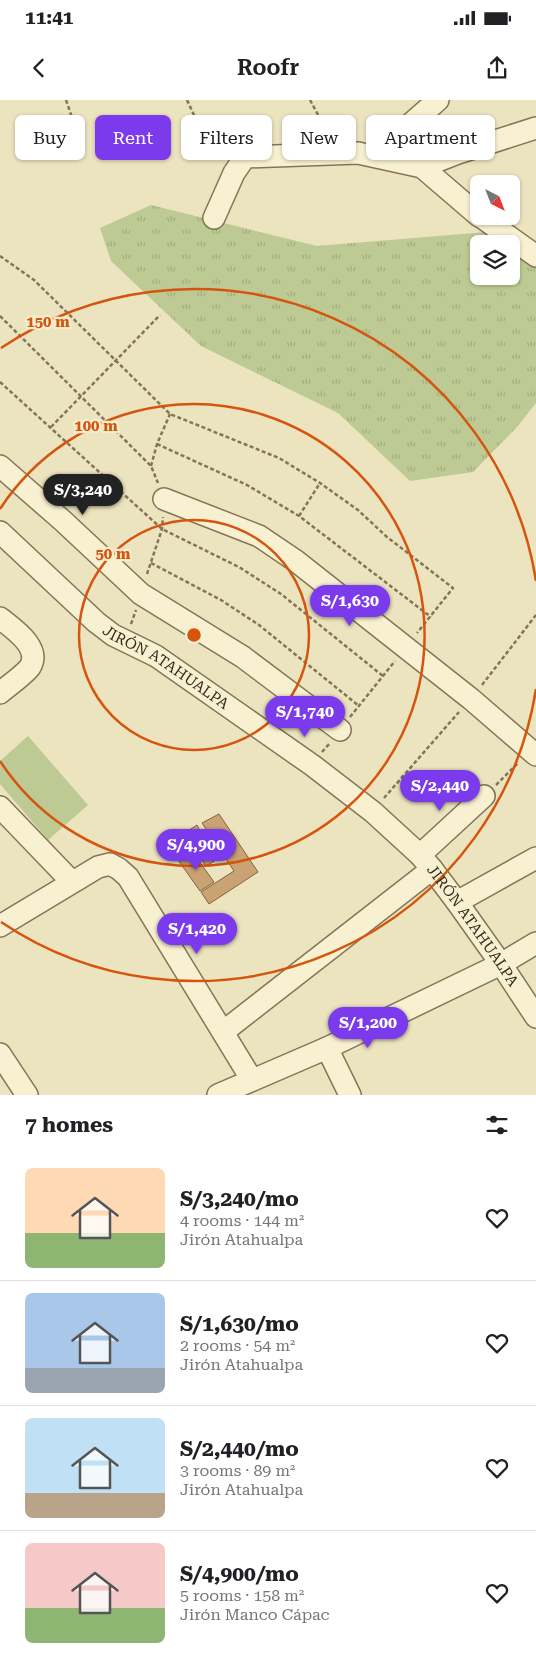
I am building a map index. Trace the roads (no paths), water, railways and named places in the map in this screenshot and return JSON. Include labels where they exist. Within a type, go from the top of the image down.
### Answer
[{"type":"street","points":[[421,115],[438,100]]},
{"type":"street","points":[[422,167],[536,128]]},
{"type":"street","points":[[214,218],[234,173],[245,157],[339,153],[366,154]]},
{"type":"street","points":[[391,160],[422,167],[470,208]]},
{"type":"street","points":[[492,225],[536,256]]},
{"type":"street","points":[[0,466],[63,521],[141,594],[242,656],[340,730]]},
{"type":"street","points":[[164,499],[259,536],[296,561],[471,698],[534,753]]},
{"type":"street","name":"JIRÓN ATAHUALPA","points":[[0,532],[96,622],[125,642],[156,656],[312,765],[373,812],[426,862],[457,902],[536,1017]]},
{"type":"street","points":[[0,618],[25,640],[33,658],[29,667],[0,693]]},
{"type":"street","points":[[223,1032],[426,862],[484,796]]},
{"type":"street","points":[[0,807],[72,882]]},
{"type":"street","points":[[457,902],[536,858]]},
{"type":"street","points":[[0,926],[98,867],[110,864],[120,869],[128,877],[252,1080]]},
{"type":"street","points":[[218,1095],[327,1048],[501,964],[536,944]]},
{"type":"street","points":[[327,1048],[350,1095]]},
{"type":"street","points":[[0,1054],[27,1095]]}]
